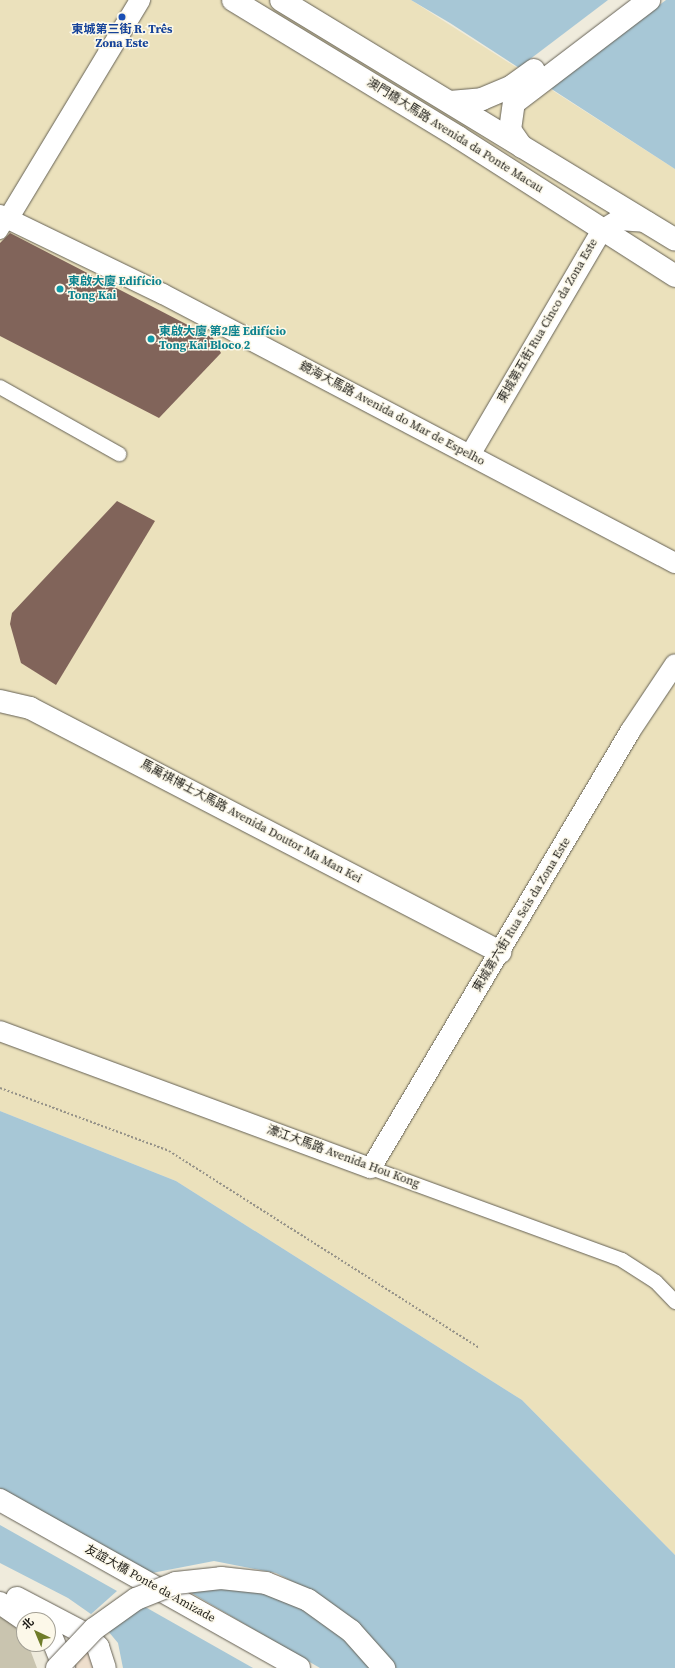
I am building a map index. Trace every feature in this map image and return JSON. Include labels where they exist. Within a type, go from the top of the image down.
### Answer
[{"type":"main road","name":"澳門橋大馬路 Avenida da Ponte Macau","points":[[232,0],[675,276]]},
{"type":"main road","name":"澳門橋大馬路 Avenida da Ponte Macau","points":[[281,0],[450,102],[522,148],[648,222],[675,240]]},
{"type":"main road","points":[[509,122],[516,92],[625,0]]},
{"type":"main road","points":[[450,102],[482,99],[516,92],[649,0]]},
{"type":"main road","points":[[482,99],[498,107],[509,122],[515,139],[522,148]]},
{"type":"main road","name":"馬萬祺博士大馬路 Avenida Doutor Ma Man Kei","points":[[0,701],[30,708],[500,952]]},
{"type":"main road","name":"友誼大橋 Ponte da Amizade","points":[[0,1500],[298,1668]]},
{"type":"main road","name":"友誼大橋 Ponte da Amizade","points":[[0,1517],[270,1668]]},
{"type":"main road","points":[[58,1668],[94,1629],[136,1599],[176,1583],[221,1578],[266,1583],[308,1600],[351,1631],[384,1668]]},
{"type":"main road","points":[[6,1596],[19,1612]]},
{"type":"main road","points":[[6,1596],[30,1612]]},
{"type":"main road","points":[[6,1596],[86,1634],[98,1646],[105,1668]]},
{"type":"main road","points":[[56,1648],[64,1668]]},
{"type":"main road","points":[[46,1652],[51,1668]]},
{"type":"street","points":[[3,222],[140,0]]},
{"type":"street","name":"東城第五街 Rua Cinco da Zona Este","points":[[470,455],[602,230],[618,220],[648,222]]},
{"type":"street","name":"鏡海大馬路 Avenida do Mar de Espelho","points":[[3,222],[163,294],[675,563]]},
{"type":"street","points":[[0,387],[119,454]]},
{"type":"street","name":"東城第六街 Rua Seis da Zona Este","points":[[371,1168],[675,664]]},
{"type":"street","name":"濠江大馬路 Avenida Hou Kong","points":[[0,1031],[622,1260],[656,1282],[675,1302]]},
{"type":"path","points":[[0,1088],[169,1151],[479,1348]]},
{"type":"shaded area","points":[[0,1612],[16,1628],[16,1652],[31,1652],[37,1668],[0,1668]]},
{"type":"shaded area","points":[[80,1638],[98,1668],[68,1668]]},
{"type":"sand","points":[[0,0],[411,0],[675,169],[675,1555],[522,1400],[176,1181],[0,1111]]},
{"type":"water","points":[[411,0],[675,0],[675,169],[450,23]]},
{"type":"water","points":[[0,1111],[176,1181],[522,1400],[675,1555],[675,1668],[123,1668],[118,1643],[98,1619],[68,1598],[0,1563]]},
{"type":"pier","points":[[608,0],[666,0],[548,89],[517,69]]},
{"type":"pier","points":[[0,1488],[152,1573],[214,1561],[276,1573],[305,1588],[320,1615],[253,1587],[188,1591],[320,1668],[253,1668],[140,1604],[96,1620],[90,1615],[117,1591],[0,1525]]},
{"type":"building","name":"東啟大廈 Edifício Tong Kai","points":[[10,233],[213,338],[221,353],[159,418],[0,336],[0,243]]},
{"type":"building","points":[[117,501],[155,521],[56,685],[21,663],[10,624],[12,613]]},
{"type":"place","name":"東城第三街 R. Três Zona Este","points":[[122,17]]},
{"type":"place","name":"東啟大廈 Edifício Tong Kai","points":[[60,289]]},
{"type":"place","name":"東啟大廈 第2座 Edifício Tong Kai Bloco 2","points":[[151,339]]}]
